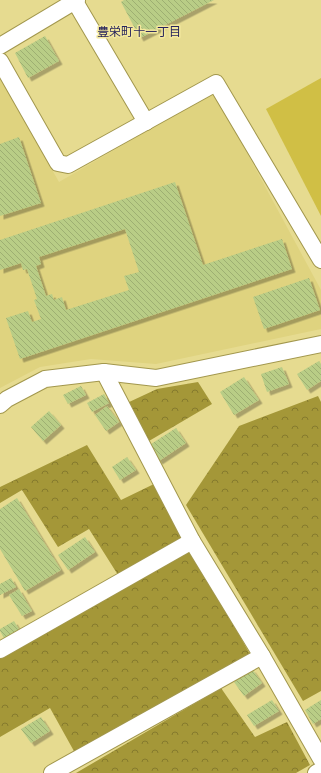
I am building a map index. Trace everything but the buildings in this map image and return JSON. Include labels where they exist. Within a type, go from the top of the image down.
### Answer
[{"type":"street","points":[[0,46],[75,1],[146,122]]},
{"type":"street","points":[[0,61],[58,163],[68,165],[216,83],[321,260]]},
{"type":"street","points":[[0,405],[7,399],[45,379],[104,372],[156,378],[321,344]]},
{"type":"street","points":[[104,372],[192,541],[262,656],[321,759]]},
{"type":"street","points":[[0,650],[192,541]]},
{"type":"street","points":[[52,773],[262,656]]},
{"type":"street","points":[[316,773],[321,770]]},
{"type":"shaded area","points":[[0,78],[59,182],[214,92],[321,290],[321,329],[156,364],[91,359],[40,367],[0,388]]},
{"type":"shaded area","points":[[321,78],[321,216],[266,109]]},
{"type":"green space","points":[[198,382],[212,404],[149,441],[127,403],[157,389]]},
{"type":"green space","points":[[318,396],[321,402],[321,691],[303,701],[186,505],[239,426]]},
{"type":"green space","points":[[87,445],[121,500],[154,484],[182,539],[118,575],[89,529],[58,547],[22,490],[0,503],[0,487]]},
{"type":"green space","points":[[190,547],[251,656],[75,753],[50,708],[0,737],[0,656]]},
{"type":"green space","points":[[221,688],[255,737],[287,722],[310,765],[296,773],[76,773]]},
{"type":"district","name":"豊栄町十一丁目","points":[[139,32]]}]
